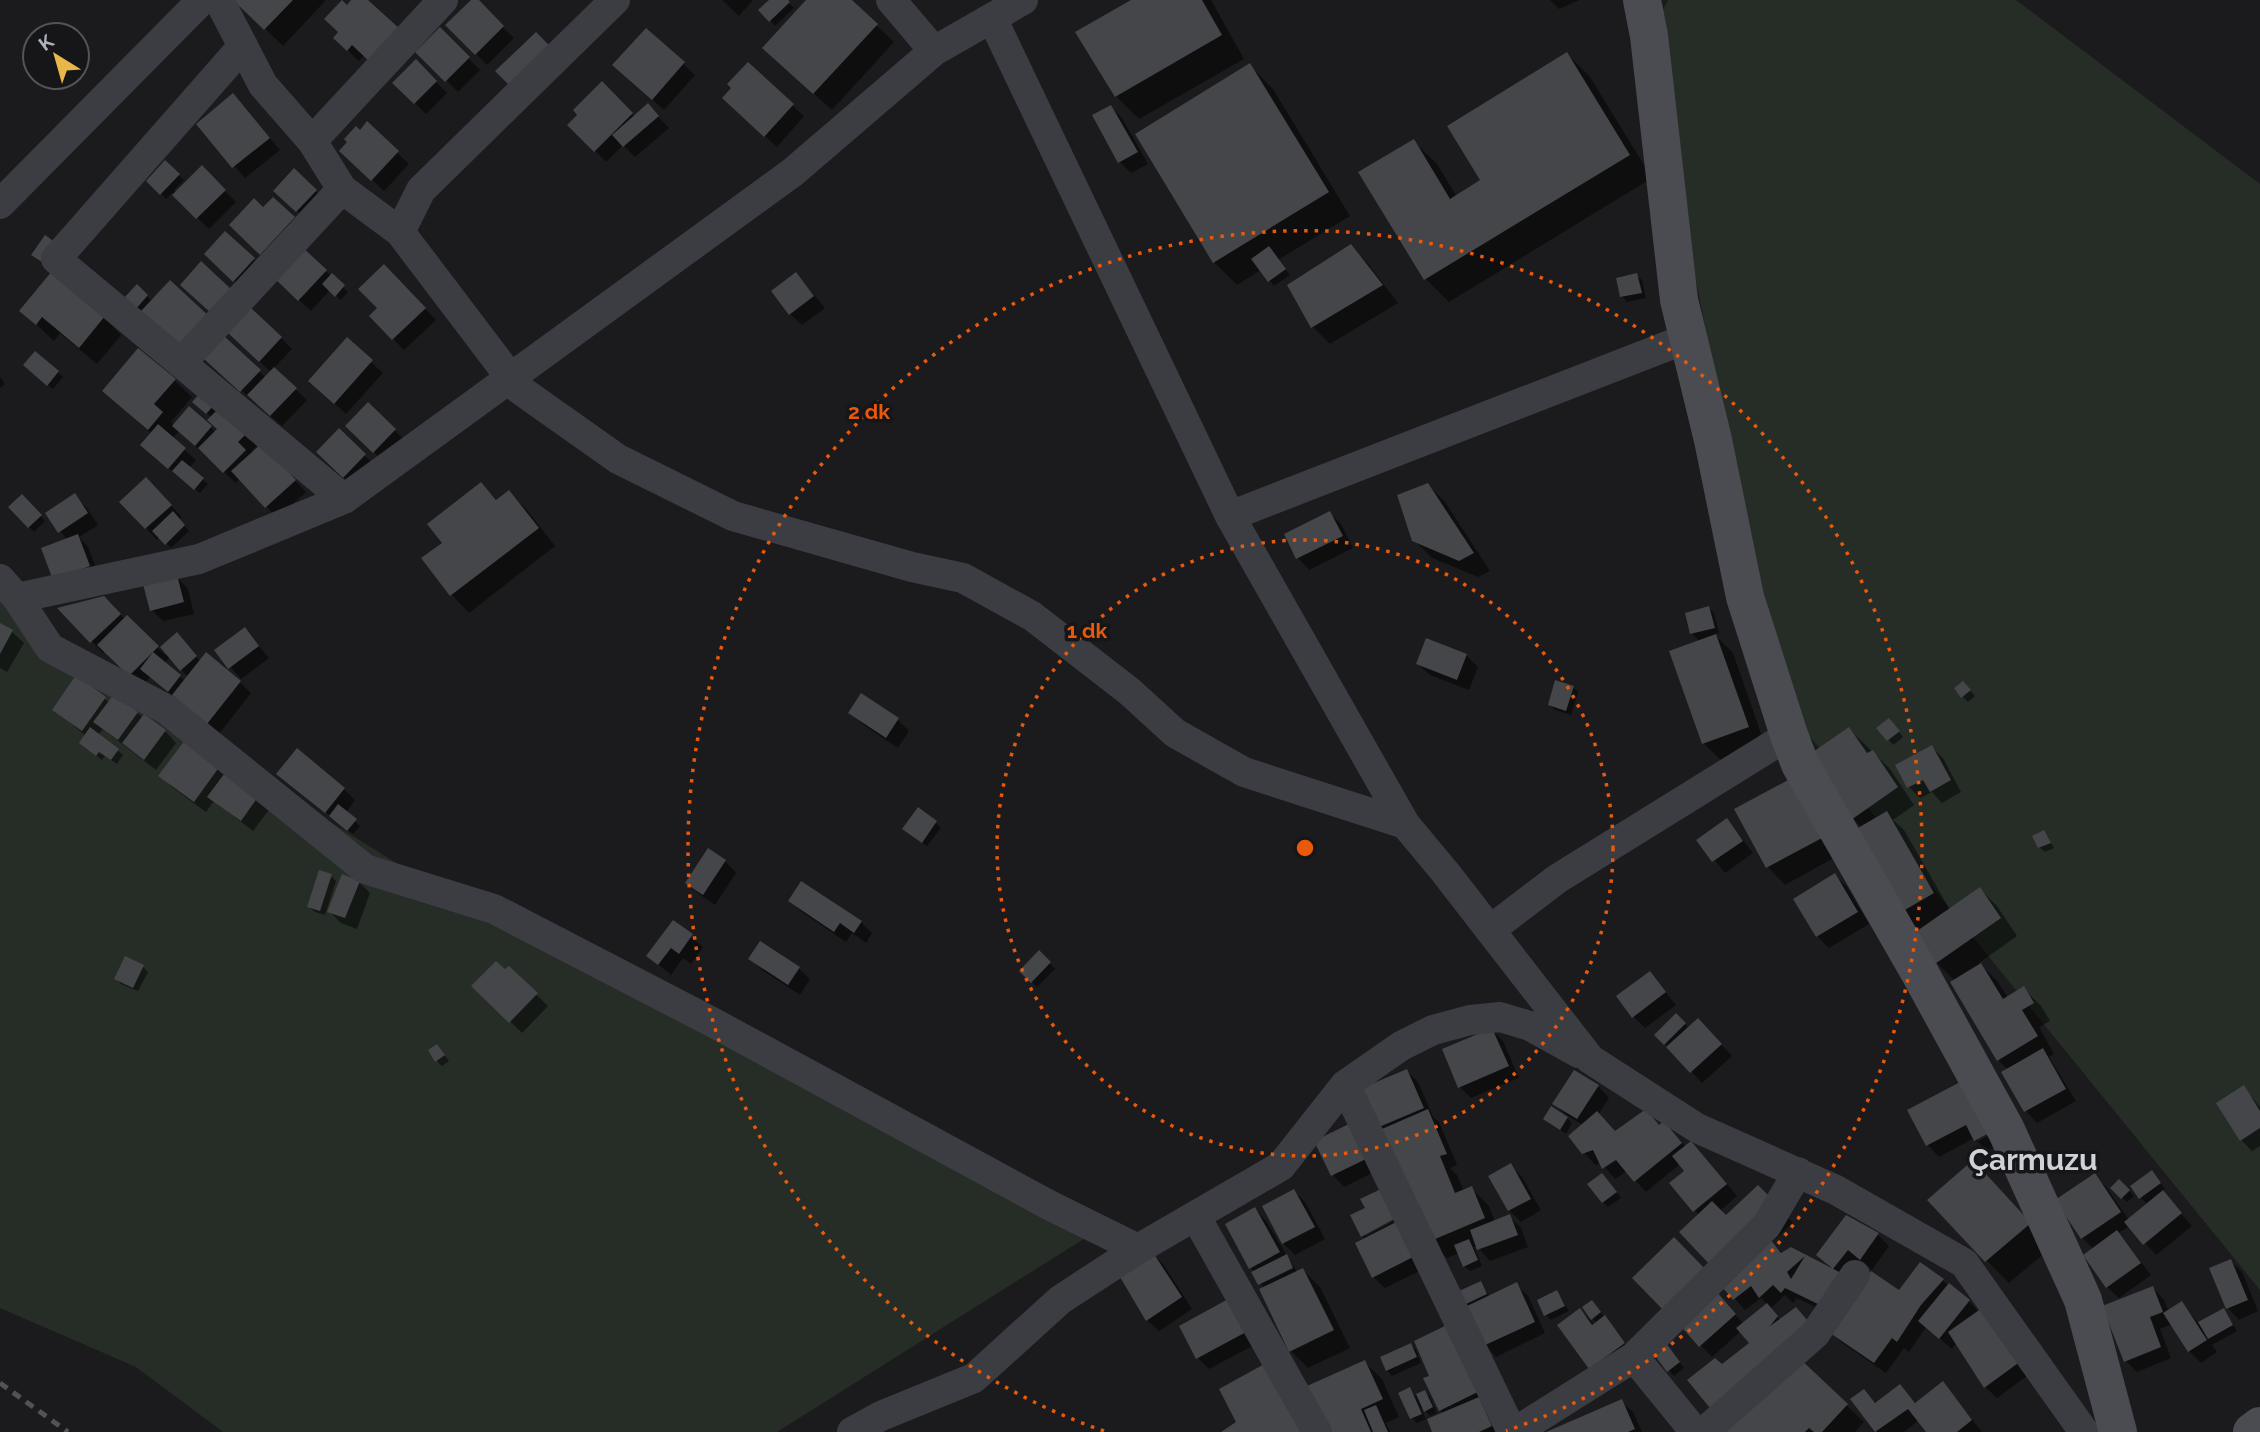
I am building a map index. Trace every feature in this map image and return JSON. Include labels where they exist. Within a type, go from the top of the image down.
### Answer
[{"type":"street","points":[[0,204],[202,0]]},
{"type":"street","points":[[219,0],[263,85],[312,141],[342,189],[400,232],[519,389],[618,459],[733,516],[912,567],[963,578],[1032,616],[1129,691],[1175,733],[1244,772],[1405,824]]},
{"type":"street","points":[[312,141],[443,0]]},
{"type":"street","points":[[400,232],[422,190],[615,0]]},
{"type":"street","points":[[891,0],[933,51]]},
{"type":"street","points":[[1023,0],[933,51],[793,172],[344,499],[199,559],[9,588],[50,648],[166,709],[365,869],[494,909],[712,1022],[1049,1205],[1138,1249]]},
{"type":"street","points":[[1642,0],[1649,36],[1679,300],[1713,440],[1745,597],[1789,735],[1800,764],[2006,1130],[2083,1300],[2118,1432]]},
{"type":"street","points":[[992,18],[1230,516],[1405,824],[1590,1059]]},
{"type":"street","points":[[243,46],[56,259],[344,499]]},
{"type":"street","points":[[181,363],[342,189]]},
{"type":"street","points":[[1230,516],[1688,338]]},
{"type":"street","points":[[1490,930],[1557,879],[1789,735]]},
{"type":"street","points":[[852,1432],[881,1416],[974,1378],[1060,1300],[1138,1249],[1280,1166],[1345,1085],[1401,1046],[1433,1030],[1470,1020],[1500,1017],[1530,1026],[1590,1059],[1698,1128],[1836,1190],[1964,1263],[2084,1432]]},
{"type":"street","points":[[1345,1085],[1513,1432],[1634,1357],[1767,1225],[1798,1172]]},
{"type":"street","points":[[1196,1217],[1317,1432]]},
{"type":"street","points":[[1704,1432],[1815,1335],[1855,1275]]},
{"type":"street","points":[[1634,1357],[1695,1432]]},
{"type":"street","points":[[2252,1432],[2260,1426]]},
{"type":"shaded area","points":[[1668,0],[2016,0],[2260,184],[2260,1290],[1776,695],[1649,36]]},
{"type":"shaded area","points":[[0,593],[50,648],[448,895],[1098,1230],[777,1432],[223,1432],[136,1367],[0,1308]]},
{"type":"building","points":[[233,0],[293,0],[264,30]]},
{"type":"building","points":[[342,0],[347,5],[351,0],[368,0],[400,29],[370,62],[352,45],[347,51],[333,38],[338,32],[324,19]]},
{"type":"building","points":[[471,0],[479,0],[504,26],[475,55],[445,25]]},
{"type":"building","points":[[769,0],[790,2],[769,22],[758,10]]},
{"type":"building","points":[[806,0],[852,0],[878,24],[813,94],[762,48]]},
{"type":"building","points":[[1131,0],[1202,0],[1222,35],[1115,97],[1075,32]]},
{"type":"building","points":[[440,27],[470,57],[445,82],[415,52]]},
{"type":"building","points":[[646,28],[685,62],[652,100],[612,65]]},
{"type":"building","points":[[536,32],[549,45],[509,85],[495,71]]},
{"type":"building","points":[[1567,52],[1630,155],[1424,280],[1358,172],[1414,139],[1450,199],[1480,180],[1447,126]]},
{"type":"building","points":[[416,59],[437,81],[414,104],[392,83]]},
{"type":"building","points":[[748,62],[794,104],[764,137],[722,98],[731,88],[727,84]]},
{"type":"building","points":[[1250,63],[1329,192],[1213,263],[1135,134]]},
{"type":"building","points":[[602,81],[633,113],[594,152],[567,125],[577,115],[573,110]]},
{"type":"building","points":[[233,93],[270,138],[232,168],[196,124]]},
{"type":"building","points":[[648,103],[659,116],[623,147],[612,135]]},
{"type":"building","points":[[1111,105],[1138,152],[1118,163],[1092,115]]},
{"type":"building","points":[[367,121],[399,151],[371,181],[339,151],[347,142],[344,139],[356,126],[360,130]]},
{"type":"building","points":[[165,160],[180,174],[160,195],[146,181]]},
{"type":"building","points":[[202,165],[226,190],[196,219],[172,195]]},
{"type":"building","points":[[294,168],[317,190],[296,212],[273,191]]},
{"type":"building","points":[[273,197],[295,217],[260,255],[229,225],[254,198],[263,207]]},
{"type":"building","points":[[225,231],[255,258],[233,282],[204,254]]},
{"type":"building","points":[[45,235],[59,245],[45,264],[31,255]]},
{"type":"building","points":[[1351,244],[1383,285],[1311,328],[1287,285]]},
{"type":"building","points":[[300,245],[327,270],[298,301],[271,275]]},
{"type":"building","points":[[1269,246],[1286,269],[1268,282],[1251,259]]},
{"type":"building","points":[[201,261],[232,290],[211,313],[180,285]]},
{"type":"building","points":[[384,264],[426,308],[392,340],[369,316],[377,308],[358,289]]},
{"type":"building","points":[[52,271],[105,316],[79,348],[42,317],[36,325],[19,311]]},
{"type":"building","points":[[796,272],[814,296],[789,315],[771,291]]},
{"type":"building","points":[[332,273],[345,285],[335,297],[322,284]]},
{"type":"building","points":[[1637,273],[1642,293],[1620,297],[1616,278]]},
{"type":"building","points":[[170,280],[212,319],[183,350],[141,311]]},
{"type":"building","points":[[137,284],[148,295],[135,310],[123,299]]},
{"type":"building","points":[[251,308],[282,337],[259,362],[228,333]]},
{"type":"building","points":[[224,336],[261,370],[240,392],[203,358]]},
{"type":"building","points":[[347,337],[373,360],[334,404],[308,381]]},
{"type":"building","points":[[138,348],[176,379],[154,404],[163,412],[148,430],[102,391]]},
{"type":"building","points":[[35,351],[59,371],[47,386],[23,365]]},
{"type":"building","points":[[274,367],[297,388],[270,416],[247,395]]},
{"type":"building","points":[[201,392],[215,404],[206,414],[192,402]]},
{"type":"building","points":[[368,402],[396,429],[373,453],[345,426]]},
{"type":"building","points":[[222,405],[249,431],[238,442],[246,450],[223,473],[198,448],[217,429],[207,420]]},
{"type":"building","points":[[189,406],[212,426],[195,446],[172,426]]},
{"type":"building","points":[[158,424],[186,448],[168,469],[140,445]]},
{"type":"building","points":[[339,428],[366,454],[343,478],[316,452]]},
{"type":"building","points":[[262,443],[296,480],[265,508],[231,471]]},
{"type":"building","points":[[182,460],[204,478],[194,490],[172,471]]},
{"type":"building","points":[[146,477],[172,505],[145,529],[119,502]]},
{"type":"building","points":[[481,482],[496,500],[509,490],[539,528],[450,596],[421,558],[442,543],[427,524]]},
{"type":"building","points":[[1428,483],[1474,553],[1459,561],[1412,541],[1397,495]]},
{"type":"building","points":[[75,493],[88,513],[58,533],[45,513]]},
{"type":"building","points":[[22,494],[42,515],[28,528],[8,507]]},
{"type":"building","points":[[173,511],[185,525],[165,545],[152,531]]},
{"type":"building","points":[[1330,511],[1343,536],[1296,559],[1284,534]]},
{"type":"building","points":[[78,534],[90,566],[53,580],[41,548]]},
{"type":"building","points":[[177,575],[184,602],[150,611],[143,584]]},
{"type":"building","points":[[104,596],[121,614],[90,643],[57,608]]},
{"type":"building","points":[[1709,606],[1715,628],[1690,634],[1685,613]]},
{"type":"building","points":[[127,615],[159,646],[129,676],[97,645]]},
{"type":"building","points":[[0,623],[13,630],[0,654]]},
{"type":"building","points":[[245,627],[259,646],[228,669],[214,650]]},
{"type":"building","points":[[177,632],[197,656],[180,671],[160,647]]},
{"type":"building","points":[[1716,634],[1749,727],[1702,744],[1669,651]]},
{"type":"building","points":[[1426,638],[1467,654],[1457,680],[1416,664]]},
{"type":"building","points":[[153,652],[181,675],[168,692],[140,669]]},
{"type":"building","points":[[206,652],[241,681],[207,724],[172,695]]},
{"type":"building","points":[[76,675],[106,697],[82,731],[52,710]]},
{"type":"building","points":[[1555,680],[1574,686],[1566,711],[1548,705]]},
{"type":"building","points":[[1963,681],[1971,690],[1961,698],[1954,688]]},
{"type":"building","points":[[861,693],[899,718],[886,738],[848,713]]},
{"type":"building","points":[[114,694],[138,712],[118,740],[93,722]]},
{"type":"building","points":[[144,714],[166,730],[144,760],[122,743]]},
{"type":"building","points":[[1889,718],[1900,731],[1887,741],[1876,728]]},
{"type":"building","points":[[90,727],[119,749],[111,760],[99,752],[96,756],[79,743]]},
{"type":"building","points":[[1849,727],[1867,753],[1873,750],[1898,787],[1851,820],[1807,756]]},
{"type":"building","points":[[185,740],[220,766],[194,802],[158,776]]},
{"type":"building","points":[[1932,745],[1951,780],[1930,792],[1923,780],[1907,788],[1895,765]]},
{"type":"building","points":[[297,748],[345,788],[325,813],[276,774]]},
{"type":"building","points":[[227,770],[260,794],[241,821],[207,797]]},
{"type":"building","points":[[1790,779],[1822,838],[1766,868],[1734,809]]},
{"type":"building","points":[[338,804],[357,819],[347,831],[329,816]]},
{"type":"building","points":[[918,807],[937,821],[922,843],[902,829]]},
{"type":"building","points":[[1887,811],[1934,893],[1898,914],[1851,832]]},
{"type":"building","points":[[1727,818],[1743,841],[1712,862],[1696,840]]},
{"type":"building","points":[[2044,830],[2051,843],[2038,848],[2032,836]]},
{"type":"building","points":[[708,848],[726,860],[703,895],[685,883]]},
{"type":"building","points":[[319,870],[332,874],[320,911],[307,907]]},
{"type":"building","points":[[1835,873],[1858,912],[1816,937],[1793,899]]},
{"type":"building","points":[[342,874],[360,881],[345,918],[327,912]]},
{"type":"building","points":[[801,881],[862,921],[854,933],[840,923],[834,932],[788,901]]},
{"type":"building","points":[[1980,887],[2001,918],[1935,964],[1914,933]]},
{"type":"building","points":[[673,920],[693,934],[679,954],[671,948],[658,965],[646,956]]},
{"type":"building","points":[[760,941],[800,967],[788,985],[748,959]]},
{"type":"building","points":[[1039,950],[1051,962],[1031,983],[1019,971]]},
{"type":"building","points":[[125,956],[144,965],[133,988],[114,979]]},
{"type":"building","points":[[496,961],[505,969],[509,966],[538,993],[509,1023],[471,986]]},
{"type":"building","points":[[1981,963],[2003,999],[2024,986],[2034,1003],[2022,1010],[2038,1036],[1997,1061],[1950,982]]},
{"type":"building","points":[[1650,971],[1666,992],[1632,1018],[1616,996]]},
{"type":"building","points":[[1676,1013],[1686,1023],[1664,1045],[1654,1035]]},
{"type":"building","points":[[1698,1018],[1722,1044],[1690,1073],[1666,1047]]},
{"type":"building","points":[[1492,1028],[1509,1066],[1458,1088],[1442,1049]]},
{"type":"building","points":[[437,1044],[445,1055],[435,1062],[428,1050]]},
{"type":"building","points":[[2043,1048],[2066,1089],[2024,1112],[2001,1072]]},
{"type":"building","points":[[1407,1069],[1424,1108],[1379,1127],[1362,1088]]},
{"type":"building","points":[[1574,1070],[1599,1085],[1577,1119],[1552,1104]]},
{"type":"building","points":[[1962,1081],[1989,1133],[1974,1141],[1966,1125],[1926,1146],[1907,1110]]},
{"type":"building","points":[[2244,1085],[2260,1111],[2260,1128],[2240,1141],[2216,1103]]},
{"type":"building","points":[[1551,1106],[1568,1117],[1560,1130],[1543,1119]]},
{"type":"building","points":[[1428,1109],[1447,1154],[1440,1156],[1455,1193],[1472,1186],[1485,1218],[1428,1242],[1375,1132]]},
{"type":"building","points":[[1646,1109],[1659,1125],[1664,1121],[1682,1143],[1634,1182],[1616,1160],[1602,1169],[1593,1150],[1582,1154],[1568,1136],[1597,1111],[1615,1131]]},
{"type":"building","points":[[1351,1123],[1368,1158],[1331,1176],[1314,1141]]},
{"type":"building","points":[[1691,1141],[1727,1184],[1693,1212],[1669,1183],[1684,1171],[1672,1156]]},
{"type":"building","points":[[1973,1160],[2031,1223],[1985,1262],[1927,1200]]},
{"type":"building","points":[[1511,1163],[1531,1199],[1508,1211],[1488,1176]]},
{"type":"building","points":[[2152,1170],[2161,1183],[2139,1199],[2130,1186]]},
{"type":"building","points":[[1602,1173],[1617,1192],[1602,1203],[1587,1184]]},
{"type":"building","points":[[2095,1173],[2121,1212],[2081,1239],[2055,1200]]},
{"type":"building","points":[[2119,1179],[2130,1190],[2121,1199],[2110,1188]]},
{"type":"building","points":[[1758,1185],[1777,1204],[1711,1266],[1679,1232],[1712,1201],[1726,1215]]},
{"type":"building","points":[[1294,1189],[1315,1227],[1282,1244],[1262,1206]]},
{"type":"building","points":[[1381,1189],[1396,1218],[1361,1237],[1350,1215],[1365,1208],[1360,1199]]},
{"type":"building","points":[[2163,1190],[2182,1213],[2143,1245],[2124,1222]]},
{"type":"building","points":[[1255,1207],[1280,1252],[1249,1269],[1225,1224]]},
{"type":"building","points":[[1510,1214],[1518,1235],[1477,1250],[1470,1230]]},
{"type":"building","points":[[1846,1215],[1879,1233],[1860,1260],[1848,1250],[1833,1269],[1816,1255]]},
{"type":"building","points":[[1398,1221],[1415,1256],[1372,1278],[1355,1243]]},
{"type":"building","points":[[2117,1230],[2141,1263],[2106,1288],[2083,1255]]},
{"type":"building","points":[[1767,1235],[1781,1253],[1791,1247],[1845,1275],[1824,1307],[1785,1288],[1781,1293],[1773,1285],[1759,1298],[1751,1286],[1733,1300],[1718,1282]],"holes":[[[1805,1256],[1791,1279],[1787,1272]]]},
{"type":"building","points":[[1674,1237],[1709,1273],[1667,1314],[1632,1278]]},
{"type":"building","points":[[1469,1239],[1478,1260],[1463,1267],[1454,1245]]},
{"type":"building","points":[[1152,1251],[1182,1297],[1146,1321],[1117,1272]]},
{"type":"building","points":[[1287,1254],[1293,1268],[1258,1285],[1251,1272]]},
{"type":"building","points":[[2231,1259],[2248,1300],[2226,1309],[2209,1268]]},
{"type":"building","points":[[1920,1262],[1944,1279],[1921,1305],[1897,1342],[1892,1338],[1874,1363],[1827,1331],[1871,1271],[1899,1290]]},
{"type":"building","points":[[1303,1268],[1334,1330],[1289,1352],[1259,1289]]},
{"type":"building","points":[[1481,1281],[1487,1294],[1466,1304],[1459,1291]]},
{"type":"building","points":[[1517,1282],[1535,1322],[1483,1346],[1465,1307]]},
{"type":"building","points":[[1949,1283],[1970,1300],[1939,1339],[1918,1321]]},
{"type":"building","points":[[2153,1286],[2163,1312],[2150,1317],[2161,1347],[2124,1362],[2102,1306]]},
{"type":"building","points":[[1557,1290],[1565,1306],[1544,1316],[1537,1300]]},
{"type":"building","points":[[1715,1290],[1736,1314],[1699,1347],[1678,1323]]},
{"type":"building","points":[[1230,1298],[1248,1331],[1196,1359],[1179,1326]]},
{"type":"building","points":[[1592,1300],[1601,1312],[1591,1320],[1582,1307]]},
{"type":"building","points":[[2182,1301],[2207,1340],[2188,1352],[2163,1313]]},
{"type":"building","points":[[1767,1303],[1778,1316],[1770,1326],[1796,1307],[1814,1328],[1719,1419],[1687,1380],[1715,1358],[1722,1364],[1749,1343],[1736,1328]]},
{"type":"building","points":[[1580,1308],[1592,1325],[1605,1315],[1625,1343],[1589,1369],[1557,1325]]},
{"type":"building","points":[[1982,1308],[2021,1361],[1984,1388],[1948,1332]]},
{"type":"building","points":[[2224,1308],[2233,1325],[2208,1339],[2198,1322]]},
{"type":"building","points":[[1451,1323],[1482,1390],[1439,1411],[1423,1378],[1429,1376],[1414,1341]]},
{"type":"building","points":[[1663,1339],[1680,1362],[1667,1372],[1650,1349]]},
{"type":"building","points":[[1411,1343],[1417,1357],[1386,1371],[1380,1357]]},
{"type":"building","points":[[1797,1356],[1848,1404],[1822,1432],[1814,1432],[1809,1428],[1805,1432],[1726,1432]]},
{"type":"building","points":[[1365,1360],[1383,1399],[1361,1409],[1371,1432],[1328,1432],[1307,1386]]},
{"type":"building","points":[[1268,1362],[1310,1432],[1221,1432],[1236,1422],[1219,1389]]},
{"type":"building","points":[[1943,1381],[1972,1420],[1957,1432],[1926,1432],[1908,1409],[1875,1432],[1850,1399],[1864,1389],[1875,1403],[1900,1384],[1915,1403]]},
{"type":"building","points":[[1410,1387],[1422,1414],[1410,1419],[1398,1393]]},
{"type":"building","points":[[1425,1390],[1433,1407],[1424,1412],[1416,1394]]},
{"type":"building","points":[[1479,1397],[1492,1426],[1479,1432],[1432,1432],[1427,1419]]},
{"type":"building","points":[[1622,1399],[1635,1429],[1628,1432],[1546,1432]]},
{"type":"building","points":[[1376,1405],[1388,1432],[1373,1432],[1364,1410]]},
{"type":"railway","points":[[0,1383],[68,1432]]},
{"type":"district","name":"Çarmuzu","points":[[2033,1160]]}]
